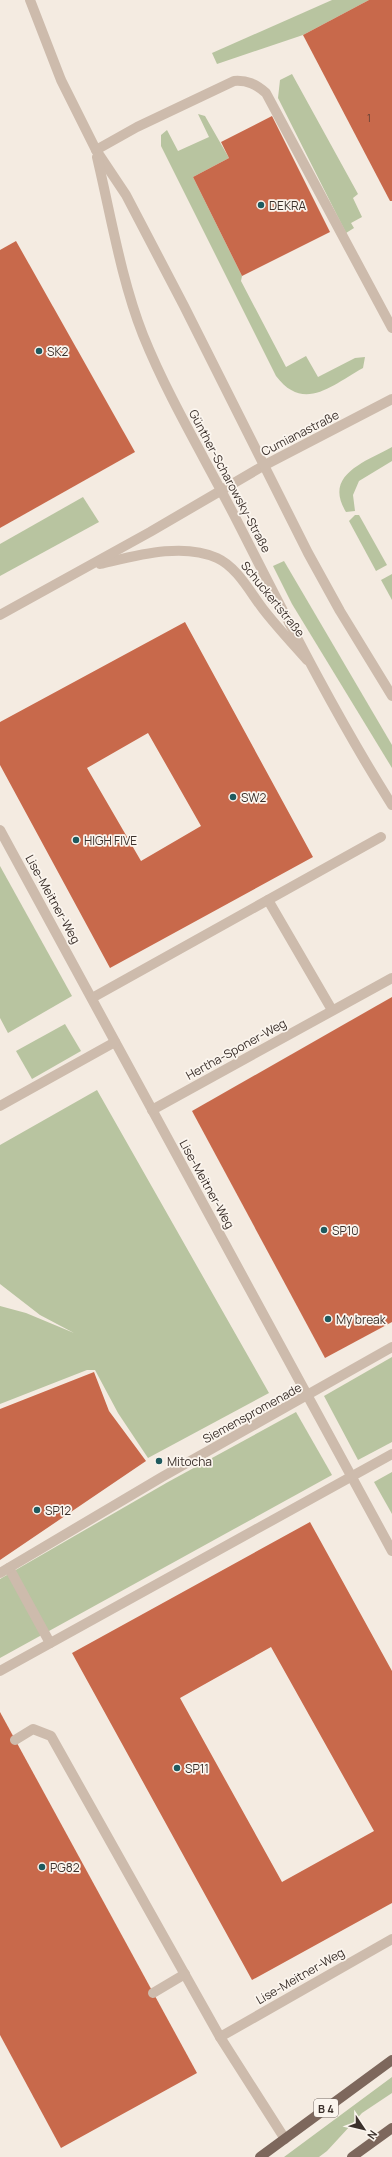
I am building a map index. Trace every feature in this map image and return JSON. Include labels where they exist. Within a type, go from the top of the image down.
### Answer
[{"type":"main road","name":"B 4","points":[[260,2157],[392,2060]]},
{"type":"main road","points":[[352,2157],[392,2128]]},
{"type":"street","name":"Günther-Scharowsky-Straße","points":[[30,0],[61,80],[96,150],[126,196],[181,299],[263,466],[340,611],[392,696]]},
{"type":"street","points":[[96,150],[137,127],[234,81],[242,80],[259,87],[266,92],[392,328]]},
{"type":"street","name":"Günther-Scharowsky-Straße","points":[[96,150],[126,281],[143,334],[184,421],[221,489],[312,666],[369,769],[392,805]]},
{"type":"street","name":"Cumianastraße","points":[[221,489],[392,400]]},
{"type":"street","name":"Schuckertstraße","points":[[0,615],[182,514],[221,489]]},
{"type":"street","name":"Schuckertstraße","points":[[90,566],[158,551],[203,553],[218,558],[231,567],[263,609],[312,666]]},
{"type":"street","name":"Lise-Meitner-Weg","points":[[0,830],[392,1551]]},
{"type":"street","points":[[92,998],[381,837]]},
{"type":"street","points":[[268,900],[332,1010]]},
{"type":"street","name":"Hertha-Sponer-Weg","points":[[152,1110],[392,978]]},
{"type":"street","points":[[0,1106],[115,1042]]},
{"type":"street","name":"Siemenspromenade","points":[[4,1571],[162,1477],[392,1348]]},
{"type":"street","points":[[0,1671],[392,1454]]},
{"type":"street","points":[[4,1571],[50,1643]]},
{"type":"street","points":[[15,1740],[33,1729],[51,1736],[220,2037],[285,2139]]},
{"type":"street","name":"Lise-Meitner-Weg","points":[[220,2037],[392,1939]]},
{"type":"street","points":[[153,1993],[185,1974]]},
{"type":"green space","points":[[332,0],[369,0],[303,35],[217,64],[212,53]]},
{"type":"green space","points":[[292,74],[358,194],[353,198],[362,217],[351,223],[354,228],[346,233],[278,98],[280,80]]},
{"type":"green space","points":[[198,114],[205,116],[229,158],[193,177],[242,276],[241,281],[286,367],[306,356],[318,377],[355,358],[365,357],[363,368],[329,388],[308,394],[297,393],[287,387],[276,376],[161,146],[161,135],[167,130],[178,151],[209,137]]},
{"type":"green space","points":[[392,447],[392,461],[359,481],[353,495],[355,511],[346,512],[340,499],[340,488],[343,479],[350,471],[360,464]]},
{"type":"green space","points":[[83,497],[99,522],[0,576],[0,544]]},
{"type":"green space","points":[[355,515],[359,515],[387,565],[376,571],[349,521]]},
{"type":"green space","points":[[284,561],[392,745],[392,768],[292,604],[273,566]]},
{"type":"green space","points":[[392,574],[392,600],[381,580]]},
{"type":"green space","points":[[0,866],[72,996],[8,1033],[0,1018]]},
{"type":"green space","points":[[65,1024],[81,1051],[32,1079],[16,1051]]},
{"type":"green space","points":[[97,1090],[269,1393],[148,1458],[118,1413],[95,1370],[87,1370],[0,1404],[0,1306],[26,1313],[74,1333],[40,1315],[0,1284],[0,1145]]},
{"type":"green space","points":[[392,1357],[392,1442],[358,1460],[324,1396]]},
{"type":"green space","points":[[296,1412],[332,1475],[0,1658],[0,1579],[168,1482]]},
{"type":"green space","points":[[392,1472],[392,1514],[374,1482]]},
{"type":"green space","points":[[392,2077],[392,2093],[362,2113],[327,2151],[319,2157],[284,2157]]},
{"type":"building","points":[[369,0],[392,0],[392,201],[390,201],[303,35]]},
{"type":"building","name":"DEKRA","points":[[272,116],[330,232],[242,276],[193,177],[229,158],[221,142]]},
{"type":"building","name":"SK2","points":[[16,241],[135,452],[0,528],[0,250]]},
{"type":"building","name":"SW2","points":[[185,622],[313,857],[110,968],[0,765],[0,722]],"holes":[[[148,733],[201,826],[141,861],[87,768]]]},
{"type":"building","name":"SP10","points":[[392,997],[392,1322],[325,1358],[192,1111]]},
{"type":"building","name":"SP12","points":[[94,1372],[109,1411],[146,1461],[0,1560],[0,1409]]},
{"type":"building","name":"SP11","points":[[310,1522],[392,1671],[392,1903],[252,1980],[72,1653]],"holes":[[[271,1647],[374,1831],[282,1882],[180,1698]]]},
{"type":"building","name":"PG82","points":[[0,1712],[197,2073],[61,2148],[0,2035]]},
{"type":"place","name":"DEKRA","points":[[261,205]]},
{"type":"place","name":"SK2","points":[[39,351]]},
{"type":"place","name":"SW2","points":[[233,797]]},
{"type":"place","name":"HIGH FIVE","points":[[76,840]]},
{"type":"place","name":"SP10","points":[[324,1230]]},
{"type":"place","name":"My break","points":[[328,1319]]},
{"type":"place","name":"Mitocha","points":[[159,1461]]},
{"type":"place","name":"SP12","points":[[37,1510]]},
{"type":"place","name":"SP11","points":[[177,1768]]},
{"type":"place","name":"PG82","points":[[42,1867]]}]
